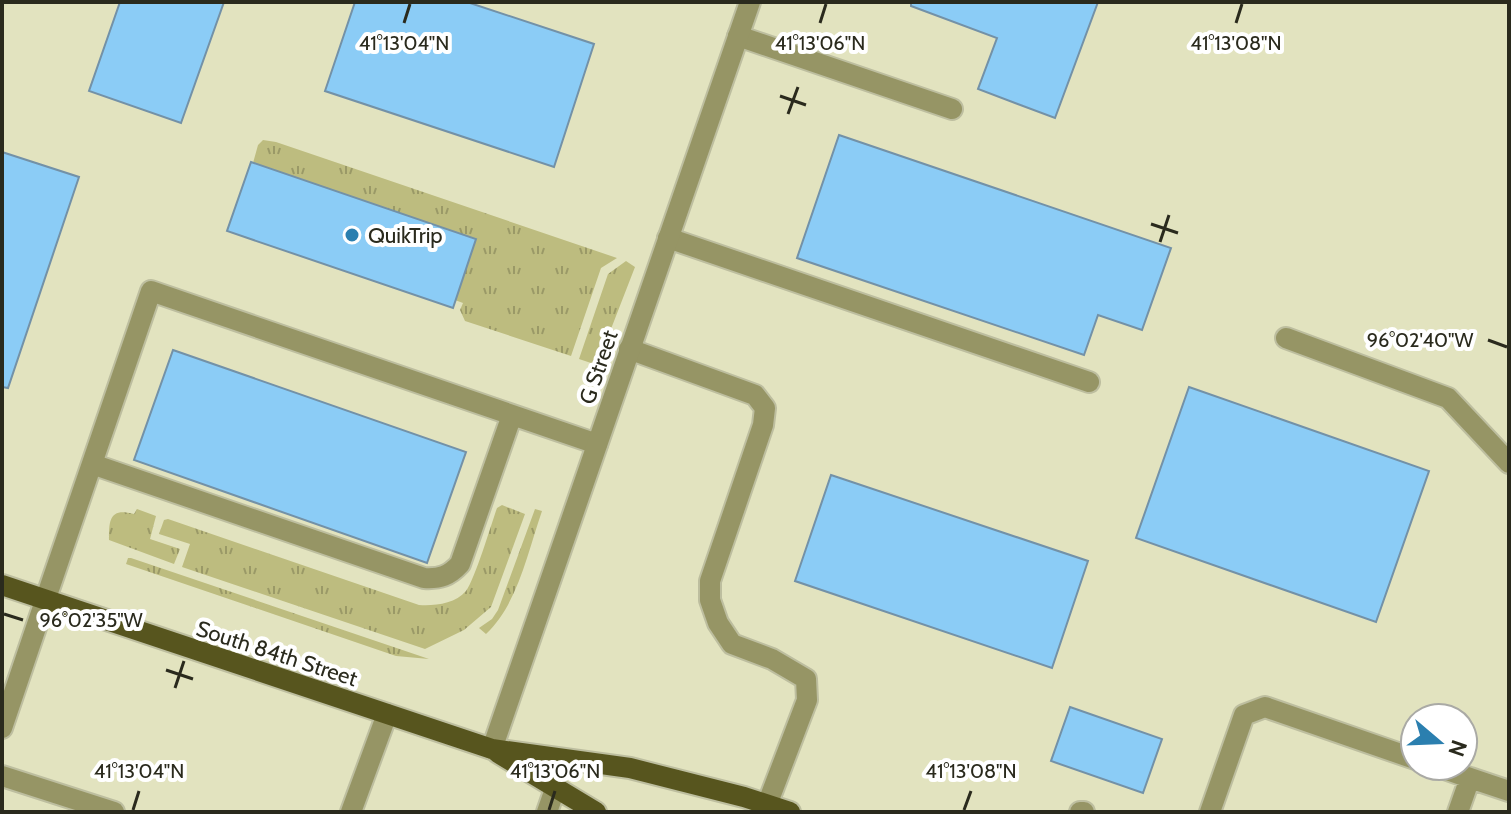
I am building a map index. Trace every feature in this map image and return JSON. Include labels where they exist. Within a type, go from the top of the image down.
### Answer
[{"type":"main road","name":"South 84th Street","points":[[2,585],[492,749],[630,768],[790,812]]},
{"type":"main road","name":"South 84th Street","points":[[492,749],[596,812]]},
{"type":"street","name":"G Street","points":[[492,749],[750,2]]},
{"type":"street","points":[[738,36],[952,109]]},
{"type":"street","points":[[668,238],[1089,382]]},
{"type":"street","points":[[2,728],[151,291],[597,444]]},
{"type":"street","points":[[1286,338],[1448,398],[1509,463]]},
{"type":"street","points":[[629,349],[755,395],[765,408],[763,425],[710,581],[710,600],[718,623],[732,644],[772,659],[806,679],[807,700],[767,805]]},
{"type":"street","points":[[92,464],[424,578],[437,579],[451,574],[460,564],[512,415]]},
{"type":"street","points":[[1210,812],[1244,715],[1265,707],[1399,753]]},
{"type":"street","points":[[351,812],[387,714]]},
{"type":"street","points":[[2,776],[114,812]]},
{"type":"street","points":[[1479,781],[1509,791]]},
{"type":"street","points":[[1458,812],[1469,782]]},
{"type":"street","points":[[547,812],[555,789]]},
{"type":"green space","points":[[263,140],[617,258],[601,268],[571,356],[465,321],[460,310],[463,303],[455,300],[476,239],[253,163],[258,145]]},
{"type":"green space","points":[[626,261],[635,267],[597,365],[579,359],[608,274]]},
{"type":"green space","points":[[502,505],[525,514],[491,607],[464,630],[425,649],[182,567],[190,544],[159,534],[164,520],[168,519],[419,605],[431,605],[450,601],[466,591],[497,508]]},
{"type":"green space","points":[[137,509],[156,516],[150,539],[180,549],[174,564],[109,540],[112,517],[120,513],[134,514]]},
{"type":"green space","points":[[535,509],[542,511],[521,576],[506,608],[486,634],[479,628],[492,619],[498,610]]},
{"type":"green space","points":[[128,558],[429,659],[396,656],[126,564]]},
{"type":"building","points":[[120,2],[224,2],[181,123],[89,91]]},
{"type":"building","points":[[355,2],[467,2],[594,44],[554,167],[325,91]]},
{"type":"building","points":[[911,2],[1098,2],[1055,118],[978,89],[997,38],[911,6]]},
{"type":"building","points":[[839,135],[1171,248],[1142,330],[1098,315],[1084,355],[797,258]]},
{"type":"building","points":[[2,152],[79,177],[8,388],[2,387]]},
{"type":"building","name":"QuikTrip","points":[[251,162],[476,239],[453,308],[227,231]]},
{"type":"building","points":[[173,350],[466,452],[427,563],[134,460]]},
{"type":"building","points":[[1189,387],[1429,471],[1376,622],[1136,538]]},
{"type":"building","points":[[831,475],[1088,561],[1052,668],[795,581]]},
{"type":"building","points":[[1070,707],[1162,739],[1143,793],[1051,761]]},
{"type":"place","name":"QuikTrip","points":[[352,235]]}]
